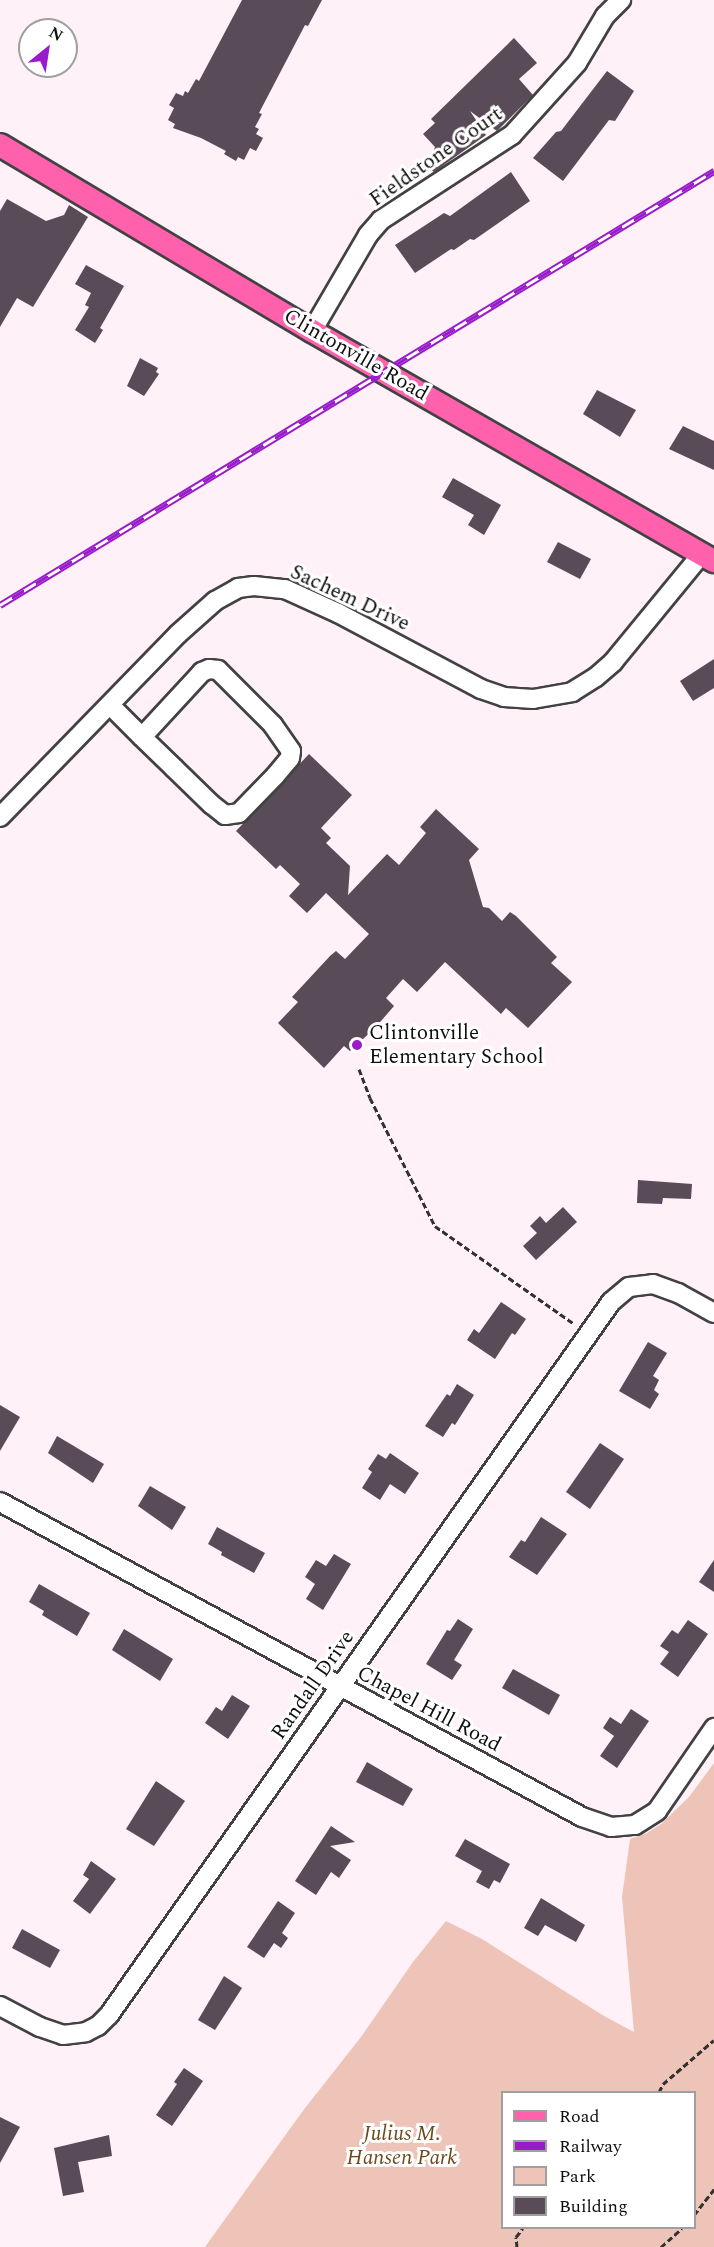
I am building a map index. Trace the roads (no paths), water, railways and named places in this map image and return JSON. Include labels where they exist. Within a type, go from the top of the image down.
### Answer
[{"type":"main road","name":"Clintonville Road","points":[[0,145],[312,331],[708,558]]},
{"type":"street","name":"Fieldstone Court","points":[[312,331],[369,235],[381,220],[512,135],[577,63],[605,16],[621,0]]},
{"type":"street","name":"Sachem Drive","points":[[0,817],[178,634],[215,601],[238,588],[254,586],[285,589],[303,596],[492,693],[518,699],[559,696],[584,686],[613,662],[708,558]]},
{"type":"street","points":[[110,705],[142,737],[204,798],[225,815],[239,813],[290,758],[291,752],[273,725],[218,670],[209,669],[202,672],[142,737]]},
{"type":"street","name":"Randall Drive","points":[[0,2006],[52,2032],[75,2034],[98,2026],[109,2015],[611,1302],[629,1287],[653,1284],[678,1293],[714,1314]]},
{"type":"street","name":"Chapel Hill Road","points":[[0,1502],[582,1818],[610,1827],[635,1826],[657,1810],[714,1728]]},
{"type":"railway","points":[[0,605],[714,171]]},
{"type":"place","name":"Clintonville Elementary School","points":[[357,1045]]},
{"type":"park label","name":"Julius M. Hansen Park","points":[[402,2146]]}]
